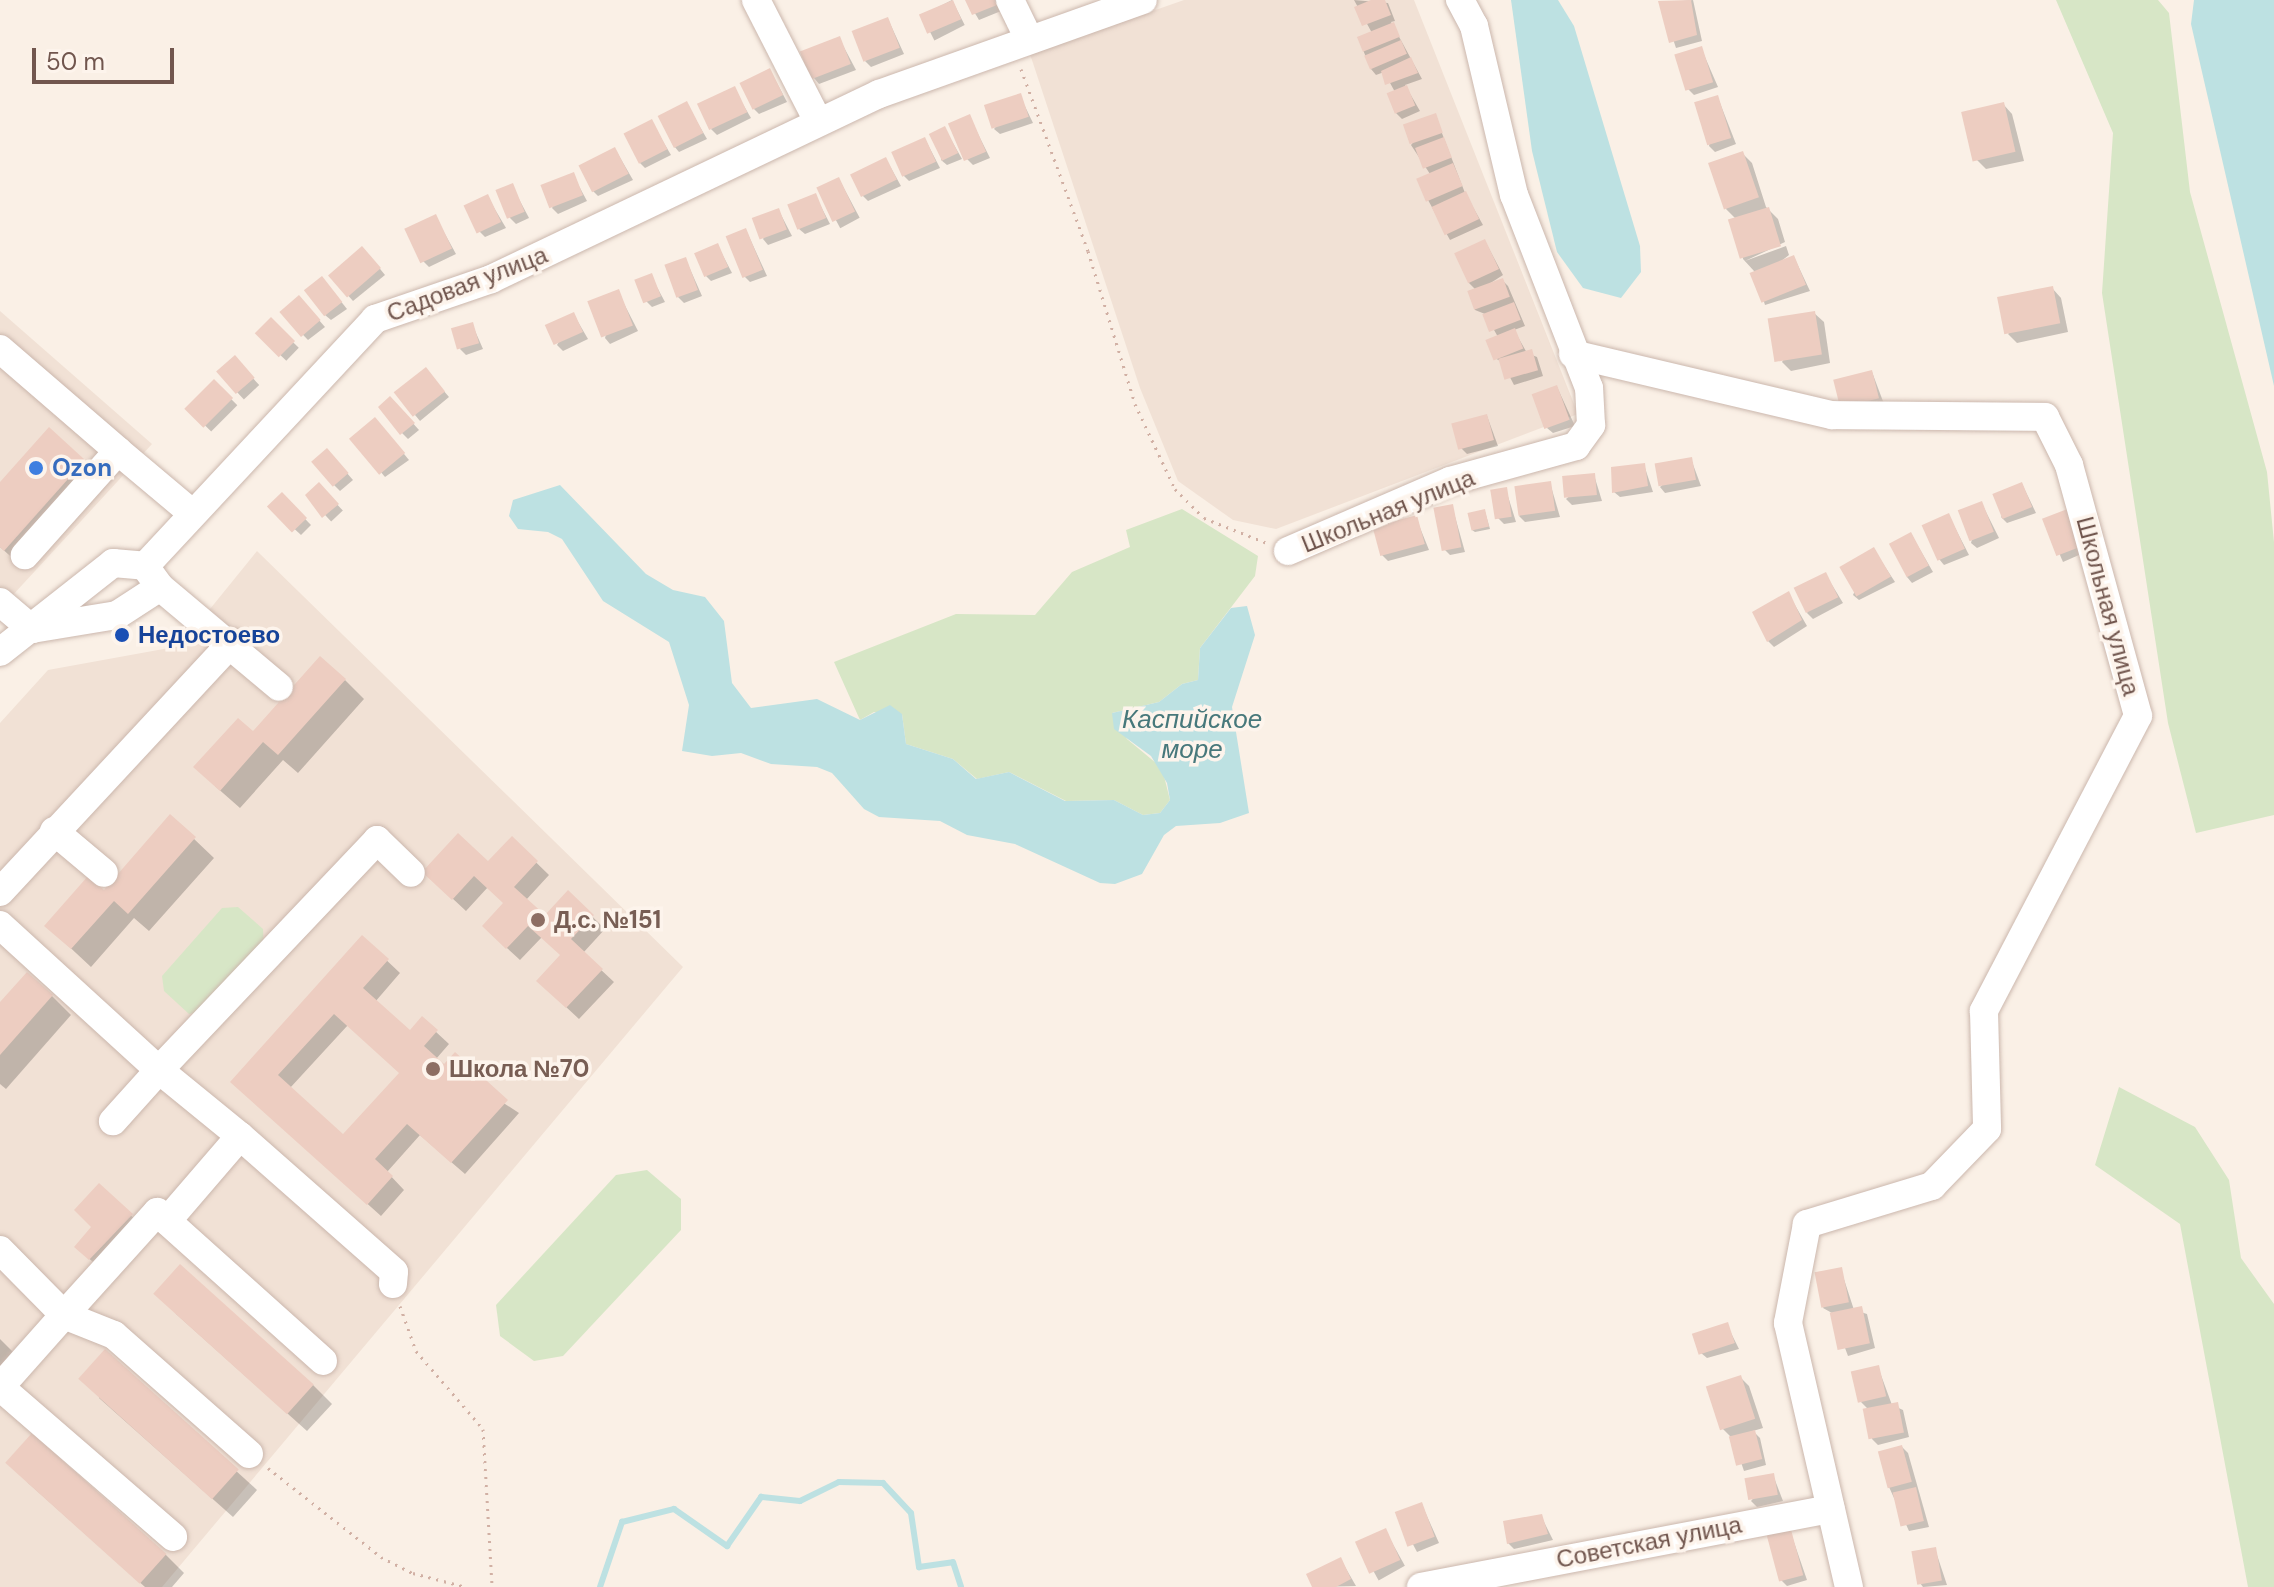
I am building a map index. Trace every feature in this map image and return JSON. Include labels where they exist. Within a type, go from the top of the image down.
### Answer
[{"type":"street","points":[[756,0],[818,121]]},
{"type":"street","points":[[1010,0],[1020,40]]},
{"type":"street","name":"Садовая улица","points":[[32,629],[117,615],[152,576],[192,513],[244,454],[300,405],[375,319],[491,279],[592,234],[818,121],[1020,40],[1143,0]]},
{"type":"street","name":"Школьная улица","points":[[1288,551],[1450,481],[1576,446],[1591,425],[1589,388],[1573,354],[1514,195],[1474,26],[1460,0]]},
{"type":"street","name":"Школьная улица","points":[[1573,354],[1832,415],[2045,417],[2069,465],[2138,716],[1984,1011],[1987,1129],[1932,1186],[1807,1224],[1788,1323],[1831,1509]]},
{"type":"street","points":[[3,359],[192,513]]},
{"type":"street","points":[[25,555],[118,451]]},
{"type":"street","points":[[0,652],[113,563],[152,576],[232,642],[279,687]]},
{"type":"street","points":[[0,602],[32,629]]},
{"type":"street","points":[[0,892],[232,642]]},
{"type":"street","points":[[54,831],[104,873]]},
{"type":"street","points":[[113,1121],[377,840],[411,873]]},
{"type":"street","points":[[0,925],[159,1070],[240,1136],[394,1272],[393,1284]]},
{"type":"street","points":[[167,1221],[240,1136]]},
{"type":"street","points":[[173,1537],[0,1387],[157,1212],[323,1361]]},
{"type":"street","points":[[0,1250],[64,1315],[114,1335],[249,1454]]},
{"type":"street","points":[[1831,1509],[1849,1587]]},
{"type":"street","name":"Советская улица","points":[[1421,1587],[1831,1509]]},
{"type":"path","points":[[1020,40],[1135,404],[1175,489],[1204,518],[1288,551]]},
{"type":"path","points":[[393,1284],[416,1351],[483,1429],[492,1587]]},
{"type":"path","points":[[249,1454],[381,1557],[413,1573],[466,1587]]},
{"type":"shaded area","points":[[1184,0],[1414,0],[1578,414],[1276,529],[1233,520],[1178,481],[1140,388],[1030,54]]},
{"type":"shaded area","points":[[0,311],[152,444],[0,609]]},
{"type":"shaded area","points":[[257,551],[683,967],[162,1587],[0,1587],[0,723],[48,670],[180,646]]},
{"type":"green space","points":[[2056,0],[2158,0],[2169,13],[2190,192],[2267,472],[2274,542],[2274,815],[2196,833],[2168,723],[2102,293],[2113,133]]},
{"type":"green space","points":[[1182,509],[1258,556],[1255,576],[1200,648],[1198,680],[1182,684],[1159,702],[1112,713],[1127,739],[1162,768],[1170,800],[1160,813],[1143,815],[1114,800],[1066,801],[1009,772],[977,779],[953,759],[906,744],[902,714],[874,712],[860,720],[834,662],[956,614],[1035,615],[1072,572],[1130,547],[1126,530]]},
{"type":"green space","points":[[238,907],[263,929],[264,947],[206,1011],[189,1014],[164,991],[162,976],[222,908]]},
{"type":"green space","points":[[2119,1087],[2195,1127],[2229,1180],[2241,1258],[2274,1304],[2274,1587],[2248,1587],[2180,1224],[2095,1165]]},
{"type":"green space","points":[[647,1170],[681,1199],[681,1230],[563,1356],[534,1361],[500,1336],[496,1305],[616,1175]]},
{"type":"water","points":[[1511,0],[1558,0],[1574,26],[1640,246],[1641,272],[1621,298],[1583,288],[1557,252],[1532,151]]},
{"type":"water","points":[[2194,0],[2274,0],[2274,386],[2191,24]]},
{"type":"water","name":"Каспийское море","points":[[560,485],[646,574],[673,590],[705,597],[724,621],[732,683],[751,708],[817,699],[860,720],[890,705],[902,714],[906,744],[953,759],[976,779],[1009,772],[1065,801],[1114,800],[1143,815],[1160,813],[1170,800],[1167,783],[1151,756],[1114,729],[1112,713],[1159,702],[1182,684],[1198,680],[1200,648],[1231,608],[1247,606],[1255,635],[1232,707],[1249,813],[1220,823],[1176,826],[1164,835],[1142,874],[1115,884],[1100,883],[1015,844],[967,835],[940,821],[879,817],[864,809],[832,773],[817,767],[771,764],[741,753],[712,756],[682,751],[689,705],[669,642],[603,601],[562,539],[548,532],[518,529],[509,516],[513,500]]},
{"type":"building","points":[[953,0],[961,19],[927,34],[919,14]]},
{"type":"building","points":[[965,0],[995,0],[997,5],[972,15]]},
{"type":"building","points":[[1371,0],[1385,0],[1391,15],[1362,26],[1354,7]]},
{"type":"building","points":[[1691,0],[1697,35],[1669,43],[1658,1]]},
{"type":"building","points":[[888,17],[900,48],[863,62],[852,31]]},
{"type":"building","points":[[1394,22],[1400,37],[1363,52],[1357,37]]},
{"type":"building","points":[[840,36],[851,64],[811,79],[800,51]]},
{"type":"building","points":[[1401,40],[1407,54],[1370,69],[1364,56]]},
{"type":"building","points":[[1702,46],[1713,82],[1685,91],[1674,54]]},
{"type":"building","points":[[1411,57],[1418,73],[1385,85],[1381,71]]},
{"type":"building","points":[[770,68],[783,95],[753,110],[739,83]]},
{"type":"building","points":[[1407,85],[1415,105],[1395,114],[1387,93]]},
{"type":"building","points":[[735,86],[747,112],[709,130],[697,104]]},
{"type":"building","points":[[1021,93],[1029,117],[992,129],[984,105]]},
{"type":"building","points":[[1718,95],[1731,138],[1707,145],[1694,102]]},
{"type":"building","points":[[687,101],[703,133],[674,148],[658,116]]},
{"type":"building","points":[[2004,102],[2015,152],[1973,162],[1961,112]]},
{"type":"building","points":[[1436,113],[1443,133],[1410,144],[1403,124]]},
{"type":"building","points":[[970,114],[986,152],[964,161],[948,123]]},
{"type":"building","points":[[652,119],[667,149],[639,164],[623,134]]},
{"type":"building","points":[[945,126],[958,153],[942,161],[929,134]]},
{"type":"building","points":[[925,137],[936,162],[902,177],[891,152]]},
{"type":"building","points":[[1444,137],[1452,158],[1423,169],[1415,148]]},
{"type":"building","points":[[615,147],[629,174],[592,192],[578,166]]},
{"type":"building","points":[[1743,151],[1759,197],[1724,209],[1708,163]]},
{"type":"building","points":[[886,157],[897,179],[861,197],[850,175]]},
{"type":"building","points":[[1453,163],[1463,186],[1426,202],[1416,179]]},
{"type":"building","points":[[574,172],[583,195],[549,208],[540,185]]},
{"type":"building","points":[[839,177],[855,211],[832,222],[816,188]]},
{"type":"building","points":[[513,183],[525,212],[507,219],[495,190]]},
{"type":"building","points":[[1466,191],[1479,219],[1445,235],[1432,207]]},
{"type":"building","points":[[816,193],[826,218],[797,230],[787,205]]},
{"type":"building","points":[[488,194],[501,222],[477,234],[464,205]]},
{"type":"building","points":[[1769,207],[1781,246],[1740,259],[1728,220]]},
{"type":"building","points":[[779,208],[787,230],[760,240],[752,218]]},
{"type":"building","points":[[436,214],[452,248],[420,263],[404,229]]},
{"type":"building","points":[[746,228],[763,270],[742,278],[726,236]]},
{"type":"building","points":[[1485,239],[1499,269],[1468,283],[1454,253]]},
{"type":"building","points":[[718,243],[728,267],[704,277],[694,253]]},
{"type":"building","points":[[362,246],[381,268],[347,297],[328,276]]},
{"type":"building","points":[[1794,255],[1806,285],[1761,303],[1749,273]]},
{"type":"building","points":[[686,257],[698,290],[676,298],[664,265]]},
{"type":"building","points":[[652,273],[661,296],[643,303],[634,280]]},
{"type":"building","points":[[322,276],[342,302],[324,316],[304,290]]},
{"type":"building","points":[[1503,278],[1510,297],[1474,310],[1467,291]]},
{"type":"building","points":[[2053,286],[2060,323],[2004,334],[1997,297]]},
{"type":"building","points":[[619,289],[633,325],[601,338],[587,301]]},
{"type":"building","points":[[299,295],[321,320],[301,337],[279,312]]},
{"type":"building","points":[[1514,302],[1521,320],[1489,332],[1482,314]]},
{"type":"building","points":[[1815,311],[1822,354],[1774,362],[1768,319]]},
{"type":"building","points":[[574,312],[583,332],[554,345],[545,325]]},
{"type":"building","points":[[271,317],[295,341],[279,357],[255,333]]},
{"type":"building","points":[[473,322],[479,343],[457,349],[451,328]]},
{"type":"building","points":[[1515,328],[1523,348],[1494,360],[1485,340]]},
{"type":"building","points":[[1532,349],[1538,370],[1504,380],[1498,359]]},
{"type":"building","points":[[235,355],[255,378],[236,394],[216,371]]},
{"type":"building","points":[[426,367],[445,391],[413,417],[394,392]]},
{"type":"building","points":[[1872,370],[1879,398],[1840,408],[1833,380]]},
{"type":"building","points":[[214,379],[233,398],[203,428],[184,409]]},
{"type":"building","points":[[1557,385],[1570,420],[1544,429],[1532,394]]},
{"type":"building","points":[[390,396],[415,423],[400,435],[378,407]]},
{"type":"building","points":[[1487,414],[1494,440],[1458,450],[1451,424]]},
{"type":"building","points":[[375,417],[405,453],[379,475],[349,439]]},
{"type":"building","points":[[49,427],[85,460],[4,551],[0,547],[0,482]]},
{"type":"building","points":[[327,448],[349,473],[333,487],[311,462]]},
{"type":"building","points":[[1692,457],[1696,480],[1659,486],[1655,464]]},
{"type":"building","points":[[1645,463],[1648,486],[1612,493],[1611,467]]},
{"type":"building","points":[[1595,473],[1597,495],[1564,498],[1562,476]]},
{"type":"building","points":[[1551,481],[1555,511],[1519,516],[1514,486]]},
{"type":"building","points":[[319,482],[339,504],[322,518],[305,495]]},
{"type":"building","points":[[2022,482],[2032,507],[2002,519],[1992,494]]},
{"type":"building","points":[[1507,487],[1512,517],[1495,519],[1490,490]]},
{"type":"building","points":[[282,492],[307,518],[292,532],[267,507]]},
{"type":"building","points":[[1982,501],[1994,532],[1970,541],[1958,510]]},
{"type":"building","points":[[1453,504],[1461,547],[1442,551],[1433,508]]},
{"type":"building","points":[[2070,508],[2084,545],[2056,556],[2042,519]]},
{"type":"building","points":[[1485,509],[1489,527],[1472,531],[1467,513]]},
{"type":"building","points":[[1949,513],[1965,549],[1937,561],[1922,525]]},
{"type":"building","points":[[1417,515],[1425,544],[1380,556],[1373,527]]},
{"type":"building","points":[[1911,532],[1929,566],[1907,577],[1889,544]]},
{"type":"building","points":[[1874,547],[1891,576],[1856,596],[1839,567]]},
{"type":"building","points":[[1826,572],[1838,597],[1806,613],[1794,588]]},
{"type":"building","points":[[1789,591],[1802,620],[1767,642],[1752,612]]},
{"type":"building","points":[[320,656],[346,679],[278,755],[263,742],[220,791],[193,767],[238,718],[253,731]]},
{"type":"building","points":[[170,814],[196,837],[128,914],[114,901],[71,949],[44,926],[88,876],[104,890]]},
{"type":"building","name":"Д.с. №151","points":[[458,833],[488,861],[512,836],[538,861],[514,887],[545,915],[568,890],[594,915],[571,939],[603,969],[566,1008],[536,981],[560,955],[528,926],[506,949],[482,926],[503,903],[474,876],[452,900],[422,872]]},
{"type":"building","name":"Школа №70","points":[[362,935],[389,959],[363,988],[410,1030],[422,1016],[438,1030],[424,1046],[444,1064],[455,1052],[508,1100],[451,1163],[407,1124],[375,1159],[393,1176],[367,1205],[230,1082]],"holes":[[[334,1014],[399,1073],[343,1134],[278,1075]]]},
{"type":"building","points":[[27,972],[53,995],[0,1055],[0,1002]]},
{"type":"building","points":[[99,1183],[133,1214],[89,1260],[74,1247],[91,1227],[74,1210]]},
{"type":"building","points":[[180,1264],[314,1384],[287,1414],[153,1294]]},
{"type":"building","points":[[1842,1267],[1849,1302],[1821,1308],[1815,1272]]},
{"type":"building","points":[[1862,1306],[1870,1343],[1838,1350],[1830,1313]]},
{"type":"building","points":[[1728,1322],[1735,1343],[1699,1355],[1692,1334]]},
{"type":"building","points":[[105,1349],[239,1469],[212,1499],[78,1379]]},
{"type":"building","points":[[1879,1365],[1886,1396],[1858,1403],[1851,1372]]},
{"type":"building","points":[[1741,1375],[1755,1419],[1720,1430],[1706,1386]]},
{"type":"building","points":[[1898,1402],[1904,1432],[1869,1439],[1863,1409]]},
{"type":"building","points":[[1755,1430],[1762,1459],[1736,1466],[1729,1437]]},
{"type":"building","points":[[32,1433],[167,1554],[140,1584],[5,1463]]},
{"type":"building","points":[[1902,1445],[1912,1482],[1888,1488],[1878,1451]]},
{"type":"building","points":[[1774,1473],[1778,1495],[1748,1500],[1744,1478]]},
{"type":"building","points":[[1916,1487],[1924,1521],[1900,1527],[1893,1492]]},
{"type":"building","points":[[1422,1502],[1435,1537],[1407,1547],[1395,1512]]},
{"type":"building","points":[[1542,1514],[1548,1534],[1507,1544],[1503,1521]]},
{"type":"building","points":[[1789,1522],[1803,1575],[1779,1582],[1765,1528]]},
{"type":"building","points":[[1386,1528],[1400,1560],[1369,1574],[1355,1542]]},
{"type":"building","points":[[1936,1547],[1942,1580],[1917,1585],[1911,1551]]},
{"type":"building","points":[[1341,1557],[1351,1579],[1336,1587],[1312,1587],[1306,1574]]},
{"type":"waterway","points":[[600,1587],[622,1522],[674,1509],[727,1546],[761,1497],[800,1501],[839,1482],[883,1483],[911,1513],[919,1567],[953,1562],[961,1587]]},
{"type":"place","name":"Ozon","points":[[36,468]]},
{"type":"place","name":"Недостоево","points":[[122,635]]},
{"type":"place","name":"Д.с. №151","points":[[538,920]]},
{"type":"place","name":"Школа №70","points":[[433,1069]]}]
